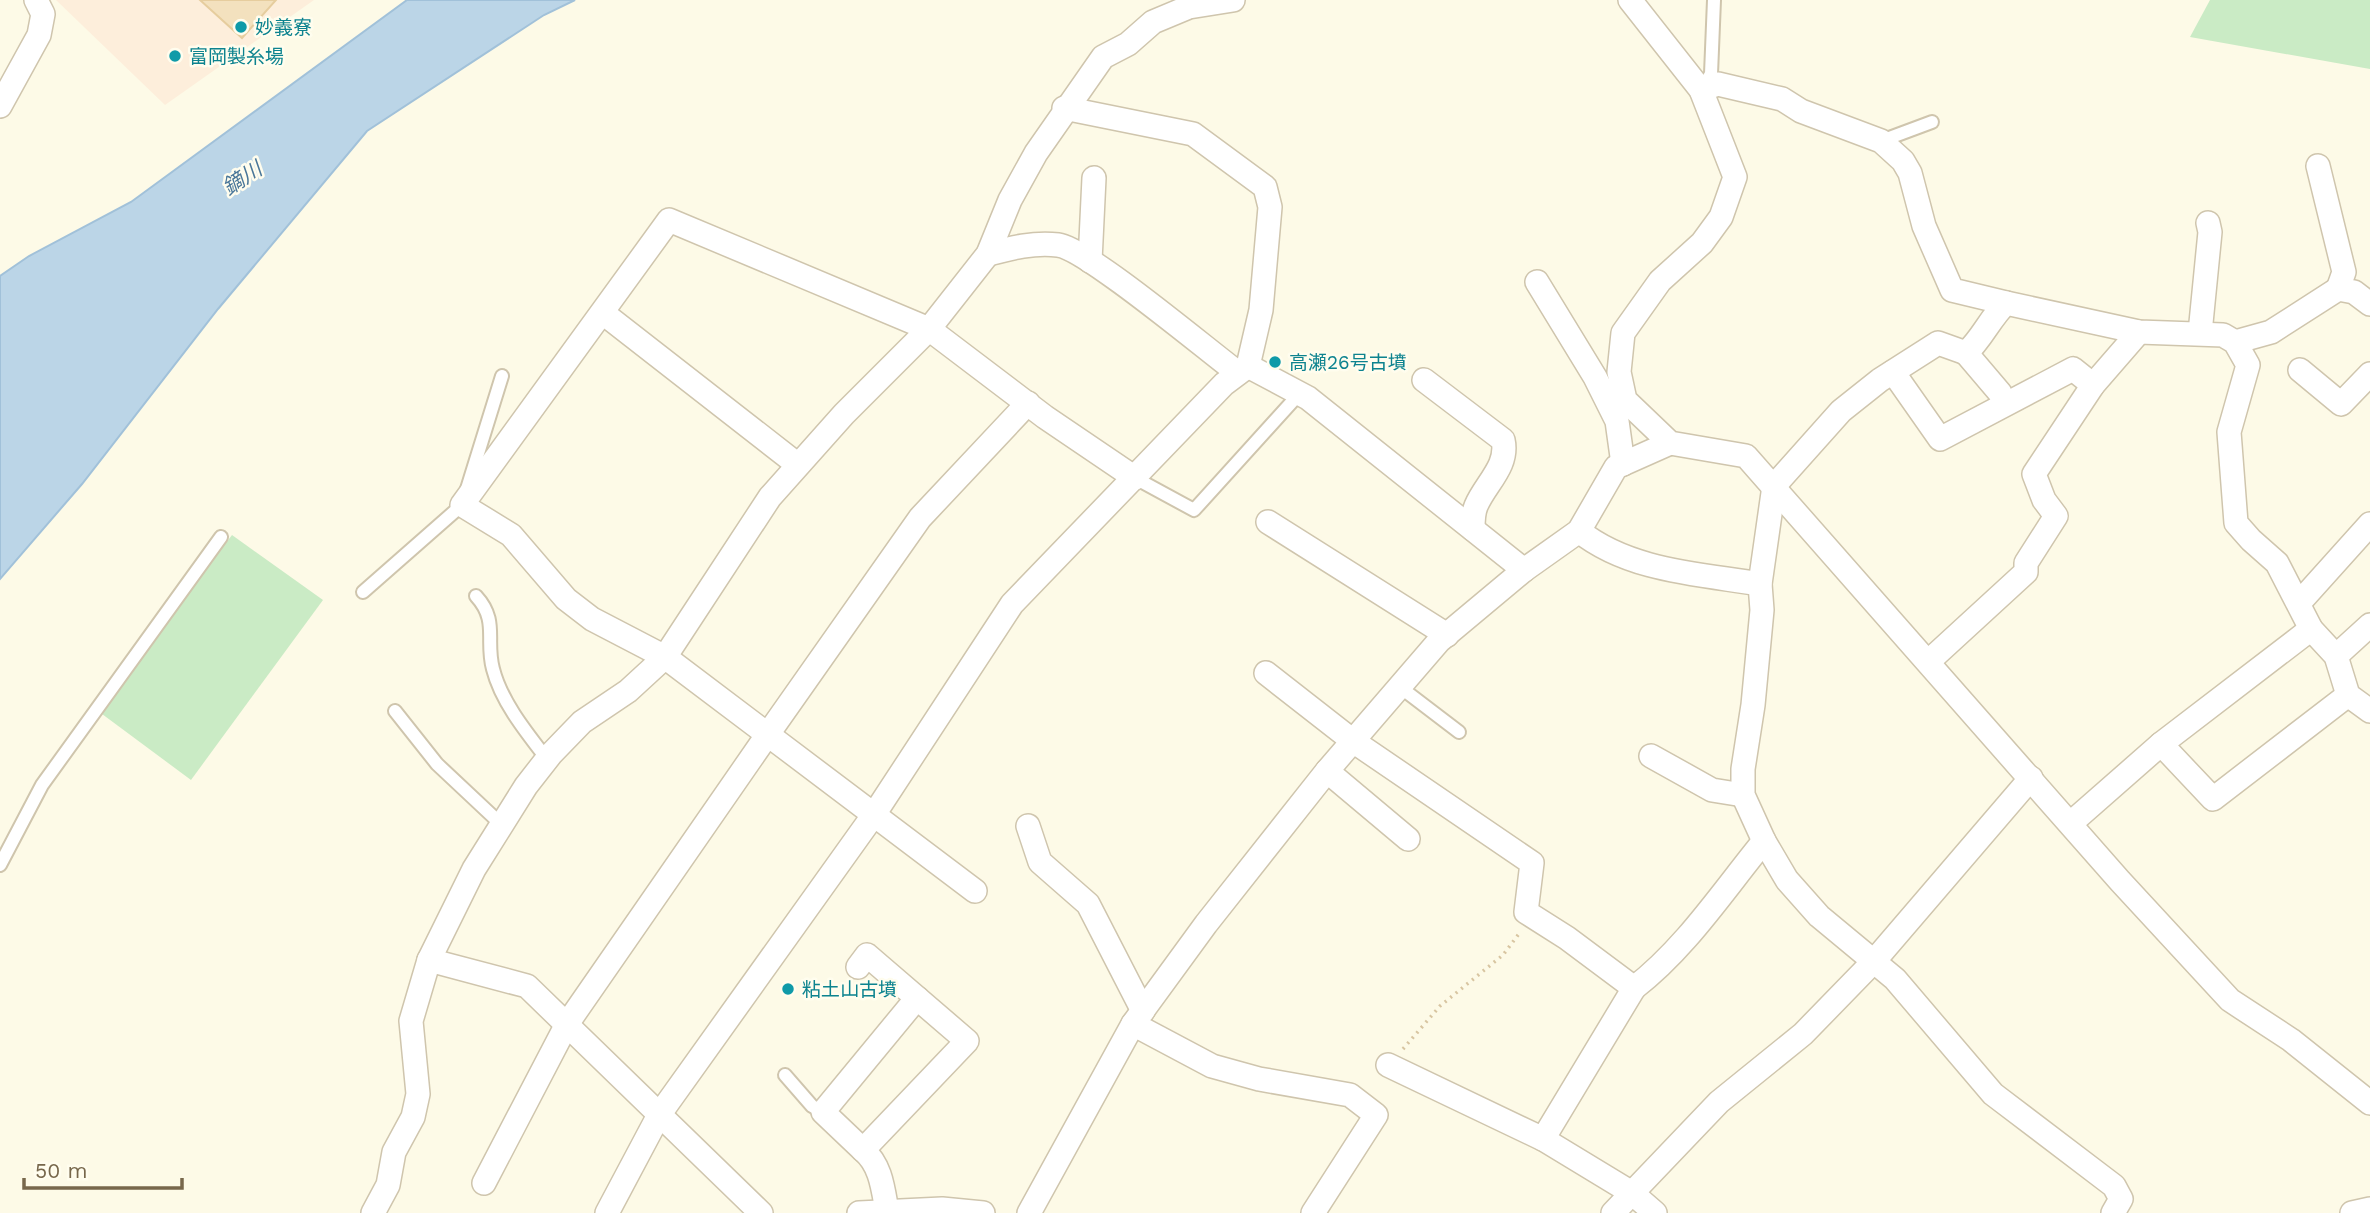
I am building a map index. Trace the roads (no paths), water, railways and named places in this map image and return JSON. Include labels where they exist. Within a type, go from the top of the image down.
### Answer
[{"type":"street","points":[[0,106],[38,34],[43,14],[36,0]]},
{"type":"street","points":[[373,1213],[388,1185],[394,1152],[414,1117],[418,1094],[411,1021],[429,960],[474,869],[547,758],[582,722],[628,691],[665,657],[769,497],[844,414],[929,330],[988,254],[1010,200],[1064,108],[1103,57],[1128,44],[1153,22],[1189,7],[1233,0]]},
{"type":"street","points":[[1630,0],[1702,90],[1735,177],[1721,217],[1702,243],[1660,281],[1623,333],[1619,372],[1625,400],[1670,443]]},
{"type":"street","points":[[1702,90],[1717,84],[1783,99],[1801,111],[1881,141],[1903,161],[1910,173],[1923,226],[1952,290],[2139,332],[2223,335],[2235,342],[2248,365],[2229,432],[2236,523],[2277,563],[2300,603],[2311,629],[2336,656],[2348,695],[2370,711]]},
{"type":"street","points":[[607,1213],[659,1115],[875,813],[982,654],[1012,604],[1224,384],[1243,370],[1261,310],[1270,206],[1265,187],[1192,134],[1064,108]]},
{"type":"street","points":[[2235,342],[2271,332],[2338,289],[2344,272],[2318,166]]},
{"type":"street","points":[[1090,261],[1094,178]]},
{"type":"street","points":[[975,891],[665,657],[592,620],[566,599],[511,535],[462,505],[670,220],[929,330],[1135,478]]},
{"type":"street","points":[[2200,333],[2210,232],[2207,223]]},
{"type":"street","points":[[988,254],[1025,245],[1060,245],[1090,261],[1243,370],[1300,393],[1524,570]]},
{"type":"street","points":[[1537,282],[1595,377],[1617,421],[1623,464]]},
{"type":"street","points":[[2338,289],[2354,292],[2370,304]]},
{"type":"street","points":[[1966,353],[1976,345],[1990,319],[2006,303]]},
{"type":"street","points":[[603,313],[798,465]]},
{"type":"street","points":[[1929,661],[2026,572],[2026,563],[2056,516],[2044,500],[2034,474],[2093,385],[2139,332]]},
{"type":"street","points":[[2004,403],[2000,393],[1966,353],[1938,344],[1893,372],[1841,411],[1774,486],[1760,583],[1762,610],[1753,705],[1742,769],[1744,795],[1764,841],[1787,880],[1819,916],[1875,960],[1916,1001],[1993,1094],[2113,1186],[2121,1199],[2113,1213]]},
{"type":"street","points":[[1893,372],[1940,439],[2073,369],[2093,385]]},
{"type":"street","points":[[2300,370],[2342,404],[2370,374]]},
{"type":"street","points":[[1424,380],[1503,440],[1505,450],[1500,466],[1476,506],[1472,529]]},
{"type":"street","points":[[484,1183],[567,1024],[768,734],[920,518],[1028,403]]},
{"type":"street","points":[[1029,1213],[1138,1017],[1206,924],[1327,771],[1447,635],[1524,570],[1579,531],[1616,467],[1670,443],[1746,456],[2230,1000],[2291,1040],[2370,1103]]},
{"type":"street","points":[[1268,522],[1447,635]]},
{"type":"street","points":[[2300,603],[2370,524]]},
{"type":"street","points":[[1579,531],[1593,542],[1656,567],[1760,583]]},
{"type":"street","points":[[2336,656],[2370,625]]},
{"type":"street","points":[[2071,823],[2161,744],[2311,629]]},
{"type":"street","points":[[1266,673],[1353,741],[1532,863],[1526,912],[1634,988]]},
{"type":"street","points":[[2161,744],[2213,799],[2348,695]]},
{"type":"street","points":[[1651,756],[1712,790],[1744,795]]},
{"type":"street","points":[[1327,771],[1408,839]]},
{"type":"street","points":[[1613,1213],[1719,1102],[1802,1034],[1875,960],[2031,778]]},
{"type":"street","points":[[1028,826],[1040,862],[1088,904],[1138,1017],[1212,1066],[1273,1082],[1350,1095],[1376,1115],[1316,1212]]},
{"type":"street","points":[[1543,1139],[1634,988],[1657,968],[1698,923],[1764,841]]},
{"type":"street","points":[[858,967],[867,955],[967,1041],[863,1150]]},
{"type":"street","points":[[429,960],[527,986],[761,1213]]},
{"type":"street","points":[[887,1211],[882,1180],[873,1158],[823,1112],[917,998]]},
{"type":"street","points":[[1388,1066],[1543,1139],[1632,1193],[1655,1213]]},
{"type":"street","points":[[859,1213],[942,1209],[983,1213]]},
{"type":"street","points":[[2352,1213],[2370,1209]]},
{"type":"lane","points":[[1702,90],[1711,74],[1714,0]]},
{"type":"lane","points":[[1881,141],[1932,122]]},
{"type":"lane","points":[[363,592],[462,505],[502,376]]},
{"type":"lane","points":[[1135,478],[1194,510],[1300,393]]},
{"type":"lane","points":[[0,865],[42,785],[221,537]]},
{"type":"lane","points":[[476,596],[488,610],[492,667],[502,696],[547,758]]},
{"type":"lane","points":[[1400,687],[1459,732]]},
{"type":"lane","points":[[394,711],[437,764],[502,825]]},
{"type":"lane","points":[[785,1075],[812,1106],[823,1112]]},
{"type":"water","name":"鏑川","points":[[407,0],[575,0],[544,15],[367,131],[218,309],[82,484],[0,579],[0,276],[29,256],[131,202]]},
{"type":"place","name":"妙義寮","points":[[241,27]]},
{"type":"place","name":"富岡製糸場","points":[[175,56]]},
{"type":"place","name":"高瀬26号古墳","points":[[1275,362]]},
{"type":"place","name":"粘土山古墳","points":[[788,989]]}]
